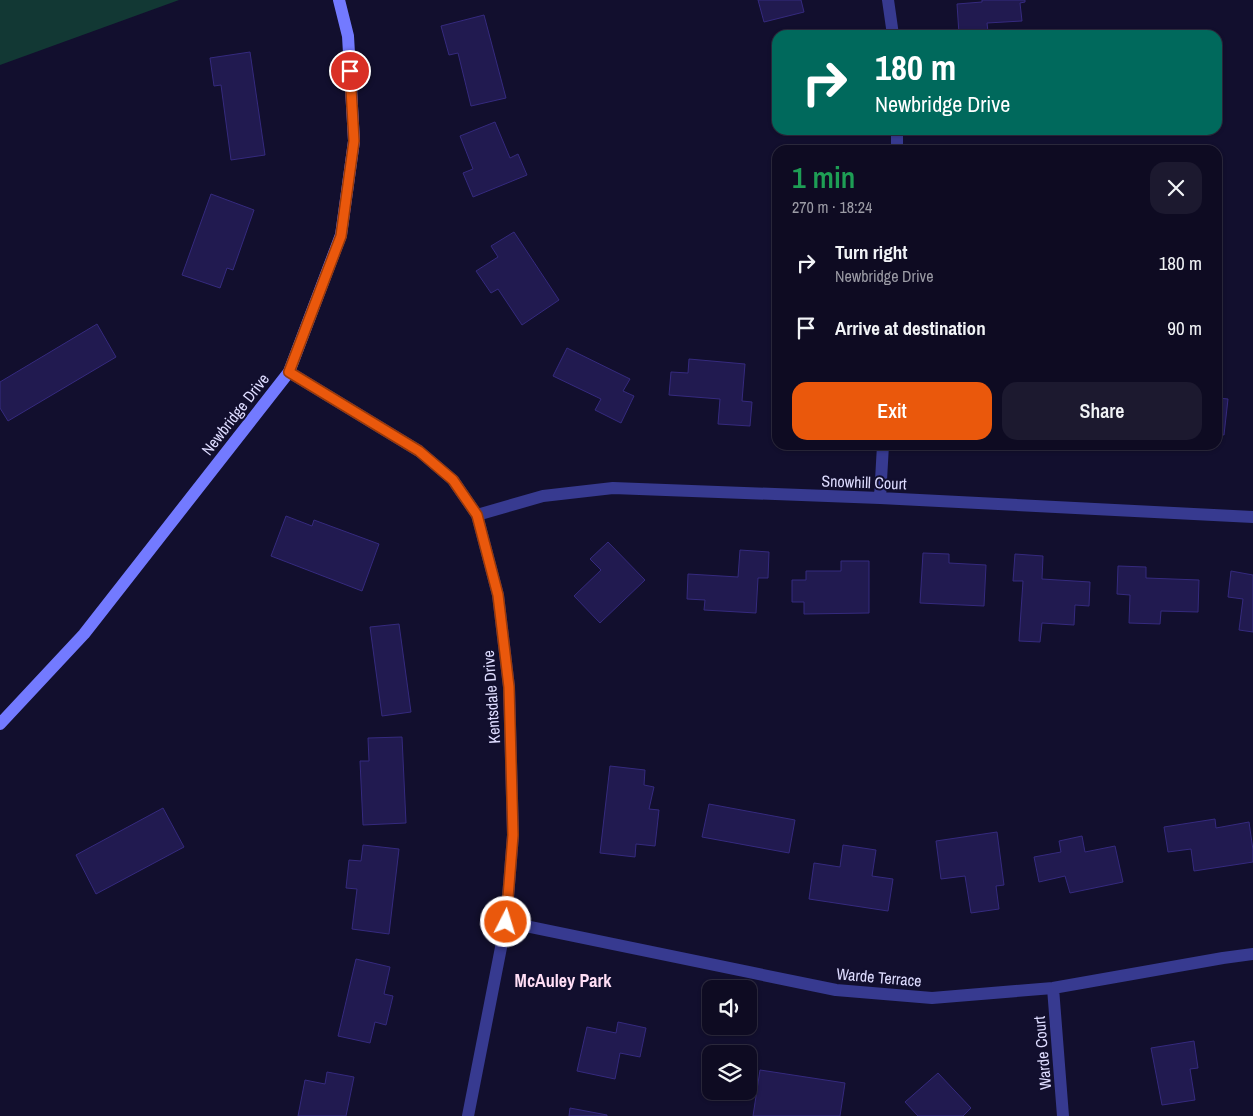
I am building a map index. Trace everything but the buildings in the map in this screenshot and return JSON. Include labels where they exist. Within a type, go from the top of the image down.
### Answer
[{"type":"street","name":"Newbridge Drive","points":[[0,724],[84,634],[289,372],[341,236],[353,150],[348,36],[339,0]]},
{"type":"street","points":[[888,0],[893,30]]},
{"type":"street","name":"Kentsdale Drive","points":[[289,372],[419,451],[453,480],[477,515],[498,595],[509,687],[513,835],[506,922],[468,1116]]},
{"type":"street","points":[[880,498],[883,450]]},
{"type":"street","name":"Snowhill Court","points":[[477,515],[543,496],[613,488],[880,498],[1253,517]]},
{"type":"street","name":"Warde Terrace","points":[[506,922],[836,990],[932,998],[1053,988],[1253,954]]},
{"type":"street","name":"Warde Court","points":[[1053,988],[1063,1116]]},
{"type":"green space","points":[[0,0],[179,0],[0,65]]},
{"type":"district","name":"McAuley Park","points":[[563,980]]},
{"type":"route","points":[[350,71],[354,141],[341,236],[289,372],[419,451],[453,480],[477,515],[498,595],[509,687],[513,835],[506,922]]}]
